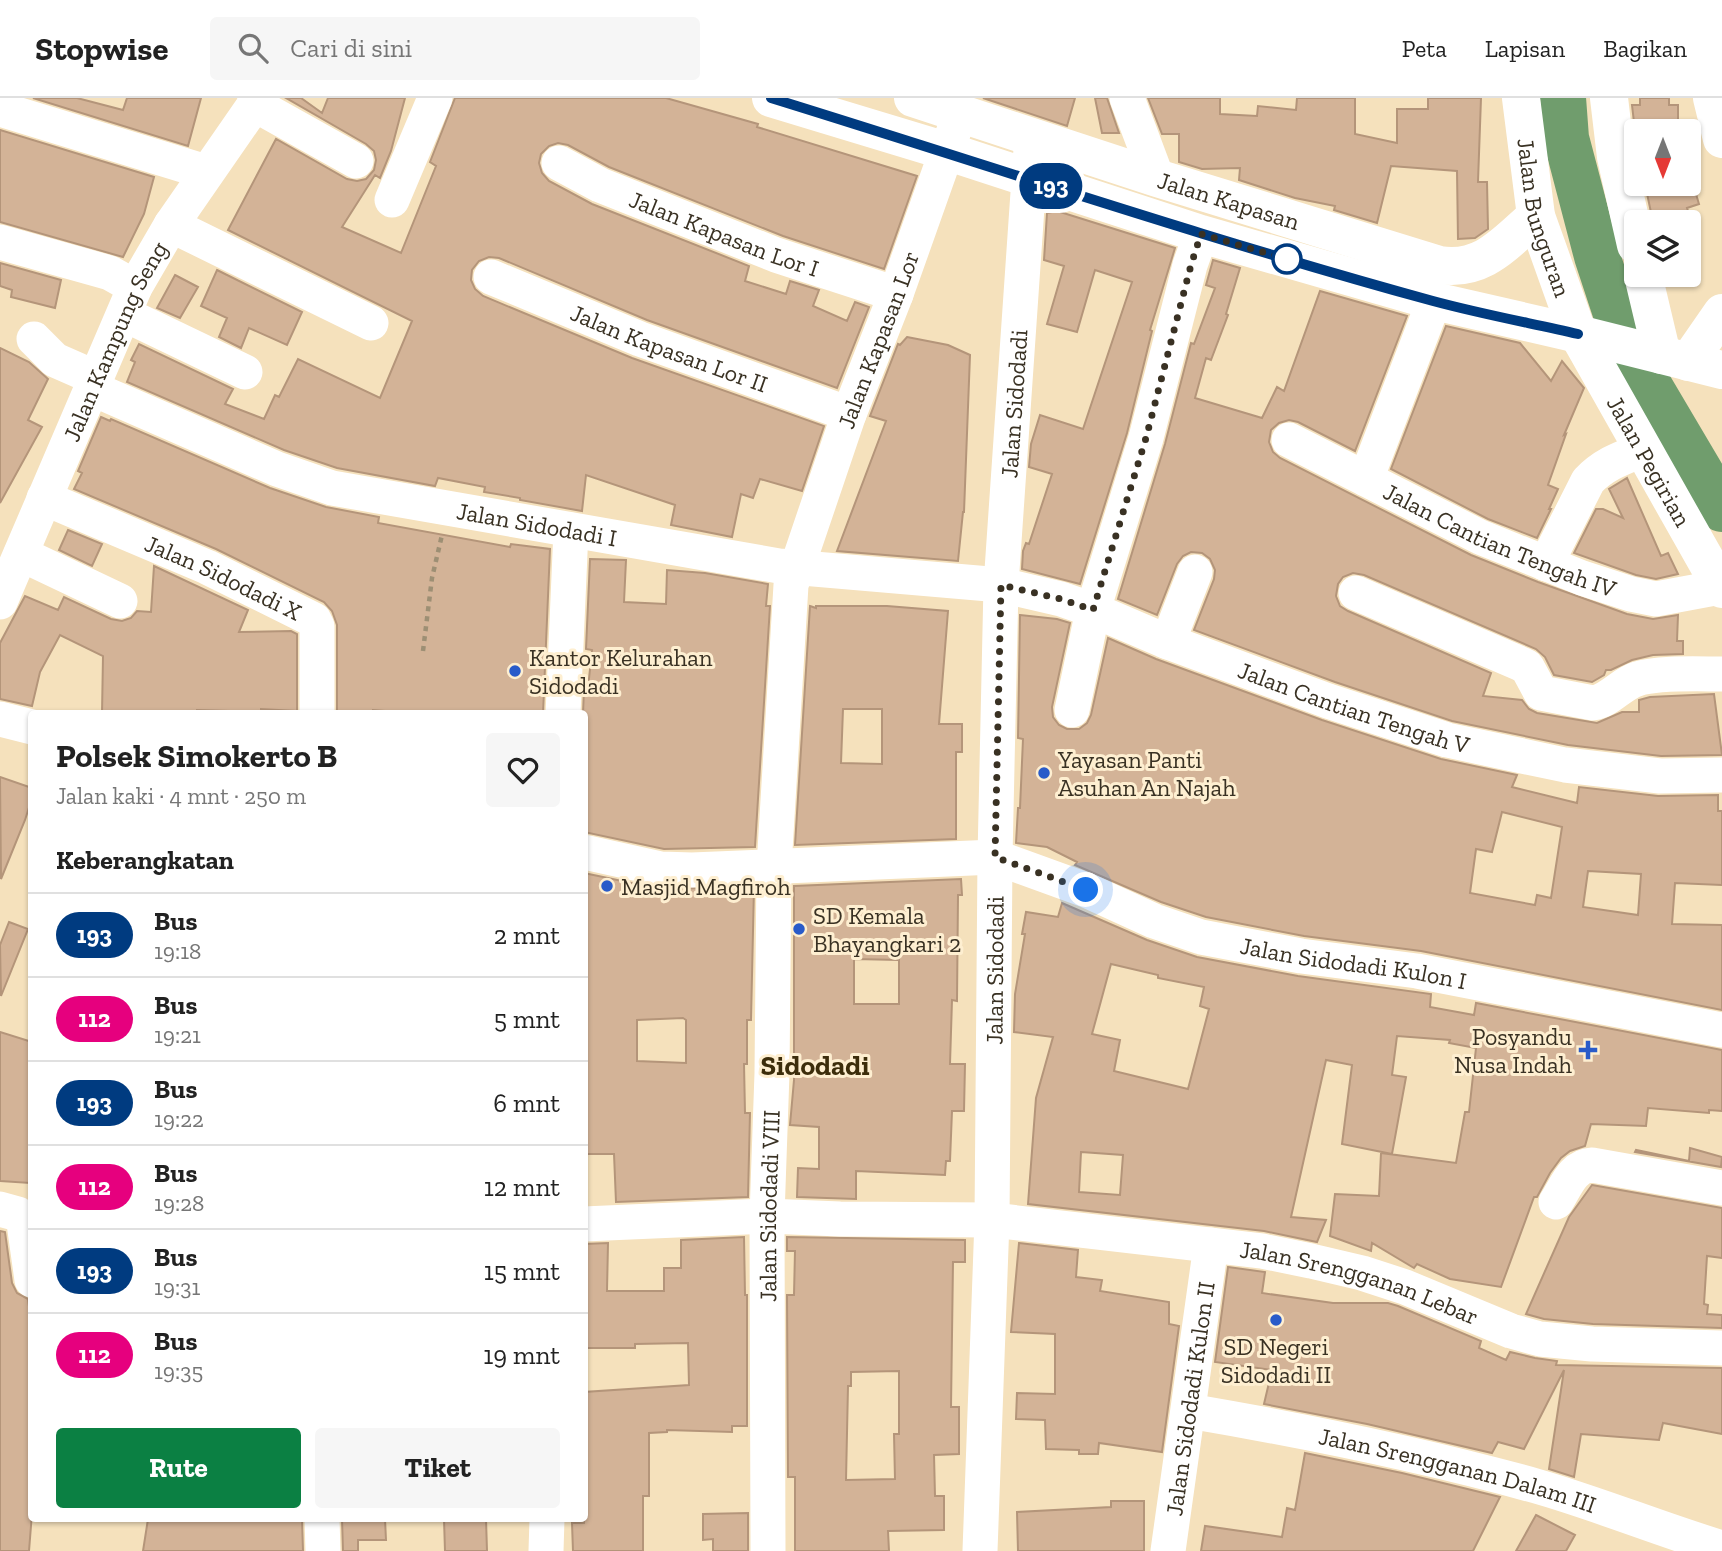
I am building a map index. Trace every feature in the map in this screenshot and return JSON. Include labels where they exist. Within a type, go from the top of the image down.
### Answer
[{"type":"main road","name":"Jalan Kapasan","points":[[771,98],[946,151],[1201,234],[1434,301],[1650,352]]},
{"type":"main road","name":"Jalan Kapasan","points":[[913,98],[1157,178],[1439,265],[1454,267],[1481,261],[1536,216]]},
{"type":"main road","name":"Jalan Bunguran","points":[[1521,98],[1536,216],[1650,352]]},
{"type":"main road","points":[[1609,98],[1616,157],[1628,210]]},
{"type":"main road","points":[[1713,98],[1722,139]]},
{"type":"main road","points":[[1644,287],[1650,352],[1722,313]]},
{"type":"main road","name":"Jalan Pegirian","points":[[1650,352],[1642,450],[1722,588]]},
{"type":"street","points":[[392,200],[435,98]]},
{"type":"street","points":[[1126,98],[1157,178]]},
{"type":"street","points":[[257,101],[355,162]]},
{"type":"street","name":"Jalan Kampung Seng","points":[[1,597],[130,300],[171,225],[257,101]]},
{"type":"street","points":[[0,109],[206,172]]},
{"type":"street","name":"Jalan Kapasan Lor","points":[[796,568],[849,415],[961,114]]},
{"type":"street","name":"Jalan Sidodadi","points":[[980,1551],[992,1220],[995,857],[1001,585],[1032,137]]},
{"type":"street","name":"Jalan Kapasan Lor I","points":[[559,163],[600,185],[776,255],[896,294]]},
{"type":"street","points":[[171,225],[371,323]]},
{"type":"street","points":[[1072,710],[1093,610],[1146,438],[1201,234]]},
{"type":"street","points":[[0,242],[110,273],[130,300],[245,372]]},
{"type":"street","name":"Jalan Kapasan Lor II","points":[[491,277],[640,339],[849,415]]},
{"type":"street","points":[[1366,479],[1434,301]]},
{"type":"street","name":"Jalan Sidodadi I","points":[[34,340],[55,360],[94,383],[265,463],[321,484],[796,568],[1001,585]]},
{"type":"street","name":"Jalan Cantian Tengah IV","points":[[1289,440],[1480,537],[1630,594],[1656,599],[1722,588]]},
{"type":"street","points":[[1546,564],[1588,481],[1615,460],[1642,450]]},
{"type":"street","name":"Jalan Sidodadi X","points":[[44,498],[207,567],[314,620],[317,626],[317,710]]},
{"type":"street","points":[[563,710],[571,530]]},
{"type":"street","points":[[21,554],[120,601]]},
{"type":"street","name":"Jalan Sidodadi VIII","points":[[768,1551],[767,1216],[772,1073],[774,867],[790,585],[796,568]]},
{"type":"street","points":[[1168,642],[1195,572]]},
{"type":"street","name":"Jalan Cantian Tengah V","points":[[1001,585],[1061,599],[1093,610],[1168,642],[1328,701],[1447,740],[1565,765],[1660,776],[1722,775]]},
{"type":"street","points":[[1356,593],[1527,667],[1541,693],[1593,703],[1600,702],[1640,677],[1722,674]]},
{"type":"street","points":[[0,719],[28,726]]},
{"type":"street","points":[[588,853],[661,869],[995,857]]},
{"type":"street","name":"Jalan Sidodadi Kulon I","points":[[995,857],[1086,890],[1154,921],[1201,937],[1301,957],[1417,971],[1722,1031]]},
{"type":"street","points":[[1556,1202],[1577,1168],[1583,1165],[1722,1188]]},
{"type":"street","points":[[0,1209],[18,1214],[24,1223],[28,1252]]},
{"type":"street","name":"Jalan Srengganan Lebar","points":[[588,1224],[767,1216],[992,1220],[1211,1245],[1311,1261],[1405,1287],[1511,1331],[1540,1339],[1592,1344],[1722,1348]]},
{"type":"street","name":"Jalan Sidodadi Kulon II","points":[[1168,1551],[1211,1245]]},
{"type":"street","name":"Jalan Srengganan Dalam III","points":[[1189,1411],[1314,1432],[1412,1453],[1539,1487],[1722,1548]]},
{"type":"street","points":[[322,1522],[323,1551]]},
{"type":"street","points":[[546,1551],[547,1522]]},
{"type":"path","points":[[423,650],[432,579],[448,507]]},
{"type":"building","points":[[33,98],[77,98],[123,110],[127,98],[201,98],[188,146]]},
{"type":"building","points":[[286,98],[301,98],[322,113],[328,98],[405,98],[391,151],[380,178],[375,175],[342,227],[401,253],[436,166],[430,162],[455,98],[666,98],[758,124],[757,127],[917,176],[884,269],[783,236],[609,167],[568,145],[558,143],[549,146],[541,154],[539,163],[542,173],[549,181],[592,204],[749,266],[745,281],[786,294],[790,281],[819,290],[813,306],[847,321],[855,302],[869,307],[837,388],[647,320],[499,258],[489,257],[479,261],[472,270],[471,280],[475,289],[483,296],[632,358],[824,426],[802,491],[760,479],[753,498],[741,494],[732,537],[671,525],[675,505],[586,475],[582,511],[484,492],[485,487],[438,478],[435,486],[337,468],[284,450],[127,382],[135,362],[131,360],[139,344],[233,389],[225,404],[264,419],[275,395],[279,397],[298,359],[380,398],[412,321],[228,230],[276,139],[347,179],[366,179],[374,170],[374,151],[366,144]]},
{"type":"building","points":[[983,98],[1075,98],[1067,126]]},
{"type":"building","points":[[1095,98],[1107,98],[1119,133],[1102,133]]},
{"type":"building","points":[[1148,98],[1220,98],[1220,114],[1257,116],[1258,106],[1296,110],[1297,98],[1355,98],[1355,134],[1397,143],[1397,109],[1428,109],[1428,98],[1481,98],[1478,182],[1487,182],[1488,229],[1475,238],[1458,239],[1457,171],[1391,166],[1377,223],[1334,210],[1335,206],[1295,198],[1239,180],[1240,168],[1202,169],[1179,162],[1179,134],[1162,134]]},
{"type":"building","points":[[1640,98],[1669,98],[1669,105],[1678,105],[1678,119],[1634,119],[1632,105],[1640,105]]},
{"type":"building","points":[[0,130],[154,177],[144,214],[123,257],[0,222]]},
{"type":"building","points":[[1648,196],[1697,196],[1699,204],[1687,208],[1688,210],[1650,210]]},
{"type":"building","points":[[1057,211],[1175,248],[1150,330],[1152,331],[1127,433],[1080,584],[1022,569],[1023,551],[1026,543],[1029,544],[1052,474],[1029,467],[1031,444],[1040,415],[1083,429],[1132,282],[1095,270],[1077,332],[1047,324],[1064,266],[1044,260],[1047,213]]},
{"type":"building","points":[[1213,260],[1240,268],[1226,314],[1228,315],[1211,360],[1206,358],[1195,398],[1262,418],[1277,387],[1284,391],[1320,291],[1407,316],[1355,451],[1289,420],[1279,423],[1271,430],[1269,442],[1273,452],[1471,555],[1538,582],[1627,614],[1653,619],[1678,615],[1677,641],[1683,641],[1683,654],[1653,655],[1632,660],[1606,670],[1604,675],[1592,682],[1554,675],[1545,657],[1536,649],[1364,575],[1353,573],[1343,577],[1338,584],[1336,596],[1340,606],[1491,673],[1483,696],[1522,700],[1529,709],[1537,713],[1597,723],[1622,712],[1639,712],[1639,700],[1650,697],[1714,694],[1722,755],[1661,756],[1568,745],[1452,721],[1335,682],[1194,630],[1215,570],[1210,559],[1202,553],[1191,552],[1183,556],[1177,564],[1157,615],[1118,599],[1165,444],[1191,343],[1194,344],[1215,288],[1206,285]]},
{"type":"building","points":[[0,263],[61,280],[55,308],[11,297],[12,290],[0,286]]},
{"type":"building","points":[[217,270],[302,312],[287,345],[249,328],[241,348],[219,337],[227,318],[201,306]]},
{"type":"building","points":[[175,275],[198,287],[180,318],[157,308]]},
{"type":"building","points":[[1446,326],[1520,343],[1551,381],[1562,361],[1584,388],[1564,435],[1566,434],[1548,485],[1558,489],[1537,538],[1488,519],[1391,469]]},
{"type":"building","points":[[907,337],[948,345],[970,355],[964,512],[958,561],[837,551],[886,421],[870,416],[898,344]]},
{"type":"building","points":[[0,348],[29,362],[48,379],[28,420],[42,427],[0,503]]},
{"type":"building","points":[[101,417],[270,488],[326,507],[379,517],[378,523],[510,547],[511,544],[550,549],[543,710],[337,710],[337,625],[332,611],[324,602],[216,549],[74,489],[82,473],[78,471]]},
{"type":"building","points":[[1627,478],[1661,556],[1668,553],[1678,574],[1656,579],[1636,575],[1574,553],[1596,509],[1603,509],[1623,518],[1609,489]]},
{"type":"building","points":[[68,530],[102,544],[92,566],[59,550]]},
{"type":"building","points":[[590,559],[626,560],[624,602],[666,604],[667,570],[705,573],[768,584],[766,606],[770,606],[755,847],[664,849],[588,833],[588,710],[583,710],[584,688],[588,688],[592,650],[586,649]]},
{"type":"building","points":[[154,566],[248,610],[239,632],[291,631],[297,634],[297,710],[102,710],[103,656],[60,635],[40,672],[32,706],[0,699],[0,643],[25,596],[58,610],[64,597],[111,619],[122,621],[131,618],[137,611],[151,612]]},
{"type":"building","points":[[810,606],[887,606],[948,611],[939,724],[962,724],[962,752],[956,752],[956,839],[795,845]],"holes":[[[843,709],[882,709],[882,764],[841,763]]]},
{"type":"building","points":[[1020,615],[1070,623],[1052,707],[1053,717],[1059,725],[1067,729],[1079,729],[1087,723],[1091,715],[1108,638],[1156,659],[1322,720],[1441,759],[1517,775],[1512,787],[1577,803],[1579,787],[1658,796],[1718,795],[1718,811],[1722,811],[1722,885],[1675,883],[1672,924],[1722,925],[1722,1010],[1421,951],[1304,936],[1206,917],[1161,902],[1075,865],[1077,862],[1047,847],[1016,843],[1023,739],[1018,738]],"holes":[[[1502,812],[1562,827],[1551,898],[1537,895],[1535,905],[1470,893],[1476,849],[1492,852]],[[1588,871],[1641,874],[1638,915],[1583,907]]]},
{"type":"building","points":[[0,777],[28,787],[28,811],[1,879]]},
{"type":"building","points":[[588,874],[660,889],[754,887],[751,1020],[747,1020],[747,1064],[744,1064],[745,1113],[750,1113],[748,1197],[616,1202],[614,1154],[588,1154]],"holes":[[[637,1020],[686,1020],[686,1063],[637,1061]]]},
{"type":"building","points":[[961,879],[962,895],[958,895],[957,1001],[952,1000],[950,1064],[965,1064],[964,1111],[952,1111],[950,1161],[946,1161],[945,1175],[856,1171],[856,1199],[797,1197],[798,1168],[819,1169],[819,1127],[790,1125],[794,1080],[794,886]],"holes":[[[854,959],[899,960],[899,1004],[854,1004]]]},
{"type":"building","points":[[1062,903],[1147,940],[1197,957],[1298,976],[1431,994],[1430,1007],[1474,1015],[1476,1003],[1722,1050],[1722,1111],[1709,1110],[1709,1113],[1648,1108],[1646,1126],[1591,1124],[1585,1146],[1570,1151],[1561,1158],[1537,1197],[1534,1197],[1501,1287],[1450,1279],[1417,1264],[1414,1268],[1372,1243],[1371,1251],[1330,1236],[1335,1194],[1379,1196],[1381,1153],[1456,1163],[1465,1112],[1469,1112],[1476,1048],[1449,1043],[1450,1040],[1397,1036],[1392,1075],[1406,1077],[1392,1154],[1342,1144],[1352,1065],[1326,1060],[1291,1217],[1326,1220],[1317,1242],[1264,1231],[1028,1204],[1036,1098],[1053,1037],[1014,1032],[1015,994],[1026,912],[1058,917]],"holes":[[[1111,964],[1158,975],[1158,978],[1204,987],[1200,1006],[1209,1009],[1188,1089],[1114,1071],[1120,1040],[1092,1034]],[[1081,1152],[1123,1155],[1120,1195],[1079,1192]]]},
{"type":"building","points":[[9,922],[28,929],[1,996],[0,945]]},
{"type":"building","points":[[0,1032],[28,1041],[28,1183],[0,1181]]},
{"type":"building","points":[[1690,1148],[1722,1157],[1721,1167],[1635,1152],[1636,1150],[1689,1161]]},
{"type":"building","points":[[1592,1185],[1722,1208],[1722,1258],[1707,1256],[1704,1304],[1708,1305],[1707,1314],[1722,1315],[1722,1328],[1593,1324],[1544,1319],[1526,1314],[1569,1217]]},
{"type":"building","points":[[0,1231],[5,1232],[12,1283],[17,1293],[28,1299],[28,1522],[31,1522],[29,1551],[0,1551]]},
{"type":"building","points":[[744,1237],[747,1426],[732,1426],[732,1432],[667,1430],[649,1433],[649,1496],[643,1496],[643,1551],[573,1551],[572,1523],[588,1522],[588,1392],[689,1385],[688,1343],[635,1344],[635,1348],[588,1348],[588,1244],[608,1243],[607,1291],[664,1291],[664,1268],[681,1268],[681,1240]]},
{"type":"building","points":[[787,1237],[965,1240],[965,1262],[953,1262],[951,1407],[959,1407],[959,1454],[934,1455],[935,1496],[944,1496],[944,1530],[888,1531],[889,1551],[795,1551],[795,1477],[788,1477],[787,1295],[794,1295],[795,1251],[787,1251]],"holes":[[[899,1371],[899,1434],[894,1434],[895,1479],[846,1480],[848,1386],[851,1386],[851,1372]]]},
{"type":"building","points":[[1019,1243],[1078,1250],[1076,1277],[1102,1280],[1100,1291],[1169,1302],[1169,1324],[1179,1326],[1162,1452],[1099,1443],[1098,1454],[1079,1454],[1079,1450],[1046,1449],[1045,1420],[1016,1419],[1017,1393],[1055,1394],[1055,1334],[1011,1332]]},
{"type":"building","points":[[1228,1267],[1265,1272],[1262,1293],[1333,1303],[1388,1303],[1398,1306],[1481,1341],[1479,1348],[1506,1360],[1510,1352],[1557,1361],[1556,1365],[1722,1368],[1722,1434],[1663,1423],[1659,1440],[1581,1434],[1574,1477],[1549,1469],[1564,1370],[1524,1449],[1498,1442],[1492,1453],[1264,1404],[1272,1370],[1215,1362]]},
{"type":"building","points":[[1305,1453],[1500,1497],[1473,1551],[1201,1551],[1205,1526],[1282,1537],[1287,1508],[1295,1510]]},
{"type":"building","points":[[1111,1501],[1144,1501],[1144,1551],[1018,1551],[1017,1512],[1111,1507]]},
{"type":"building","points":[[748,1513],[748,1551],[713,1551],[713,1539],[703,1540],[703,1514]]},
{"type":"building","points":[[1536,1515],[1575,1535],[1566,1551],[1516,1551]]},
{"type":"building","points":[[148,1522],[302,1522],[303,1551],[143,1551]]},
{"type":"building","points":[[342,1522],[385,1522],[386,1540],[358,1540],[358,1551],[343,1551]]},
{"type":"building","points":[[444,1522],[486,1522],[487,1551],[445,1551]]},
{"type":"waterway","points":[[1563,98],[1566,138],[1597,256],[1628,350],[1722,509]]},
{"type":"bus line","name":"193","points":[[771,98],[946,151],[1201,234],[1434,301],[1578,334]]},
{"type":"place","name":"Kantor Kelurahan Sidodadi","points":[[515,671]]},
{"type":"place","name":"Yayasan Panti Asuhan An Najah","points":[[1044,773]]},
{"type":"place","name":"Masjid Magfiroh","points":[[607,886]]},
{"type":"place","name":"SD Kemala Bhayangkari 2","points":[[799,929]]},
{"type":"place","name":"Posyandu Nusa Indah","points":[[1588,1050]]},
{"type":"place","name":"SD Negeri Sidodadi II","points":[[1276,1320]]},
{"type":"district","name":"Sidodadi","points":[[815,1065]]},
{"type":"route","points":[[1086,890],[995,857],[1001,585],[1061,599],[1093,610],[1146,438],[1201,234],[1287,259]]}]
